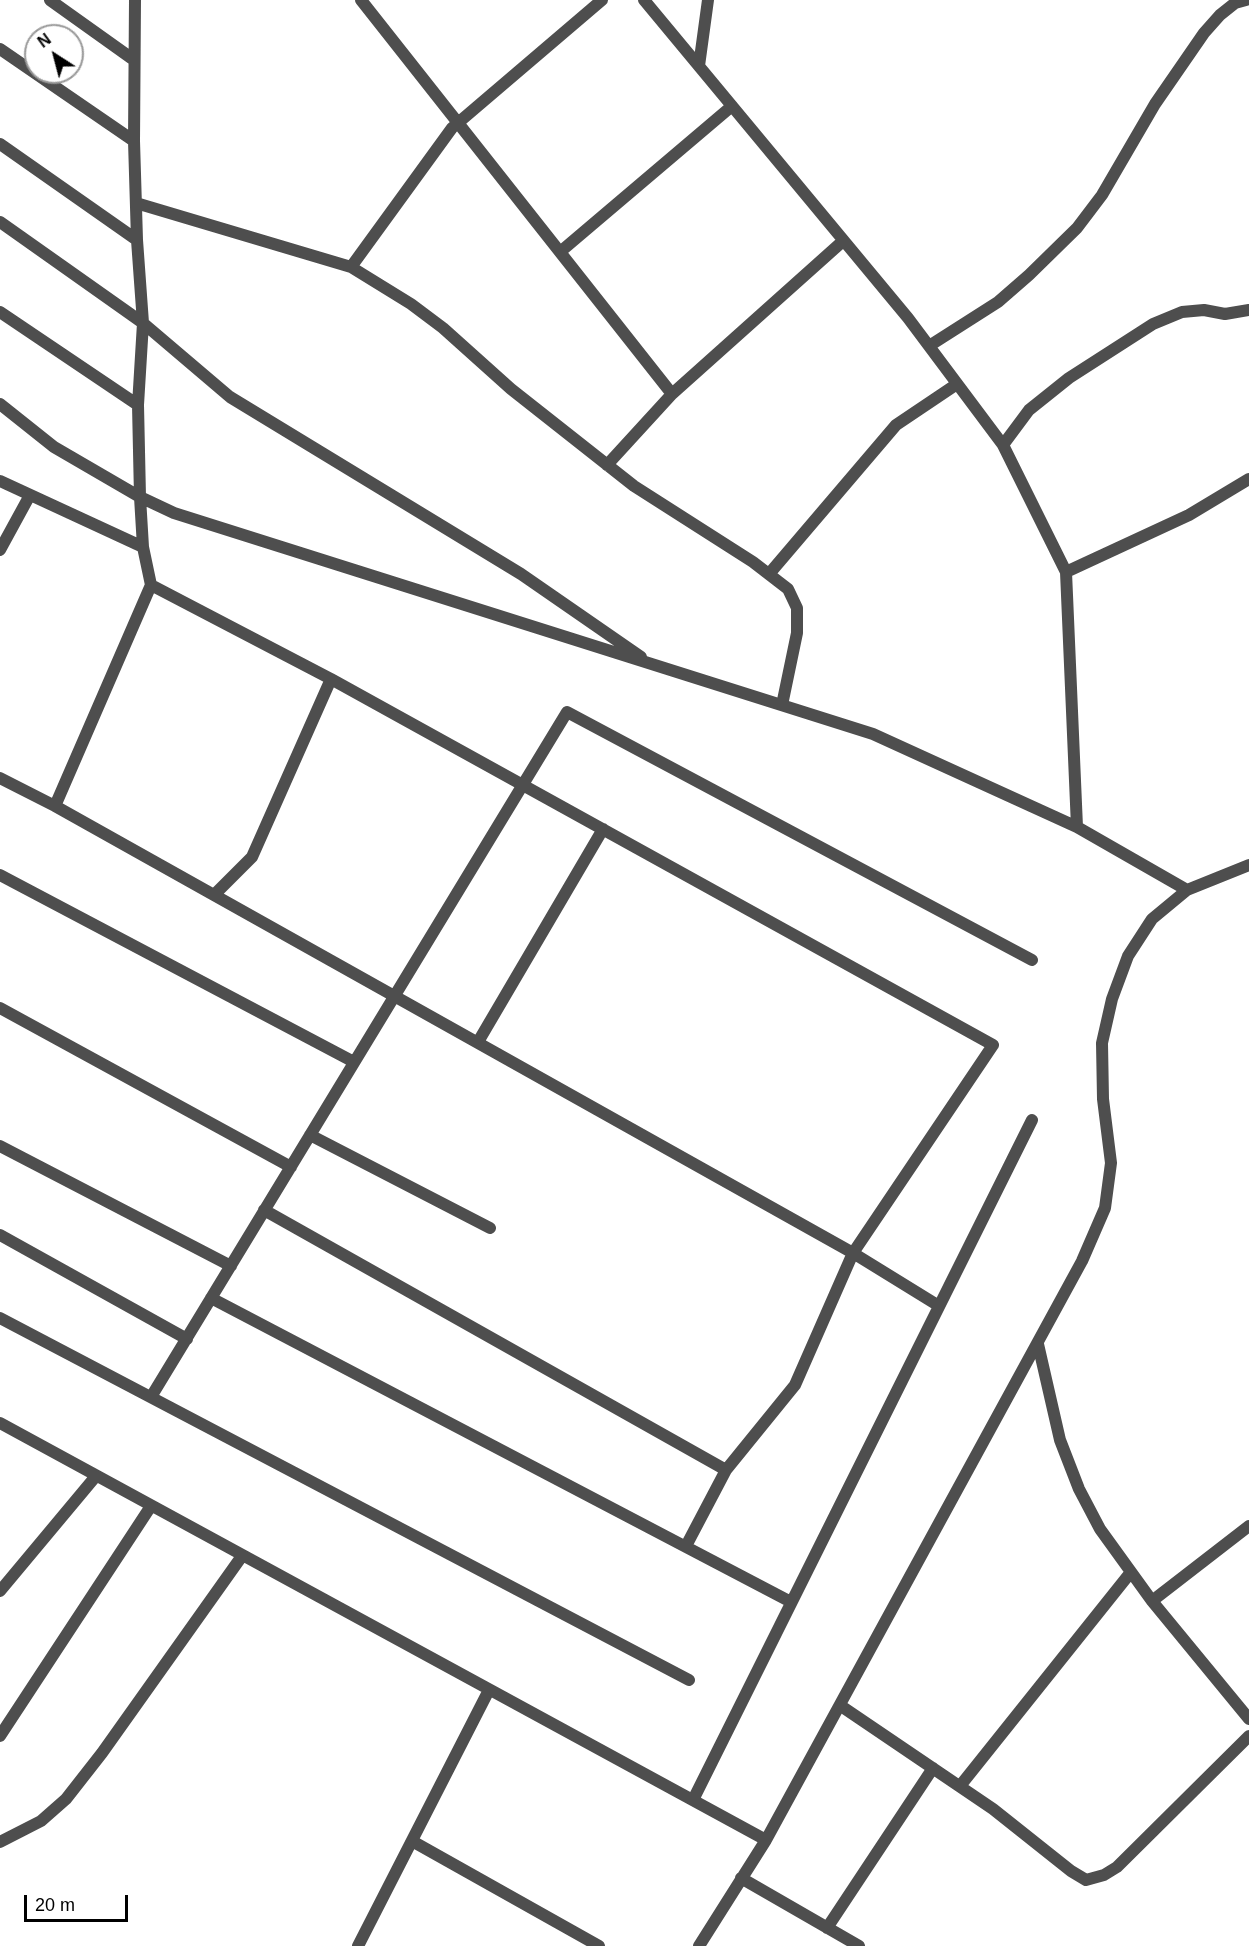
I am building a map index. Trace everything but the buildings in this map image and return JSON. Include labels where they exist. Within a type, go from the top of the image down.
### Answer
[{"type":"street","points":[[50,0],[134,60]]},
{"type":"street","points":[[55,806],[152,585],[143,548],[140,496],[138,405],[143,323],[137,240],[134,141],[135,0]]},
{"type":"street","points":[[361,0],[672,394]]},
{"type":"street","points":[[351,267],[452,128],[602,0]]},
{"type":"street","points":[[644,0],[908,318],[1003,445],[1066,572],[1077,827]]},
{"type":"street","points":[[699,66],[708,0]]},
{"type":"street","points":[[929,346],[998,302],[1077,228],[1102,195],[1155,104],[1203,33],[1235,3],[1246,0]]},
{"type":"street","points":[[0,49],[134,141]]},
{"type":"street","points":[[560,252],[732,106]]},
{"type":"street","points":[[0,144],[137,240]]},
{"type":"street","points":[[136,203],[351,267],[411,304],[443,328],[511,389],[634,486],[769,574],[788,589],[797,608],[797,633],[782,705]]},
{"type":"street","points":[[0,222],[143,323],[230,397],[521,574],[652,664]]},
{"type":"street","points":[[608,465],[672,394],[843,241]]},
{"type":"street","points":[[1003,445],[1029,410],[1069,378],[1153,324],[1182,312],[1204,310],[1225,314],[1249,309]]},
{"type":"street","points":[[0,312],[138,405]]},
{"type":"street","points":[[769,574],[896,425],[957,384]]},
{"type":"street","points":[[0,404],[54,447],[174,513],[873,734],[1077,827],[1187,890]]},
{"type":"street","points":[[1066,572],[1189,515],[1249,479]]},
{"type":"street","points":[[0,481],[143,548]]},
{"type":"street","points":[[0,550],[30,495]]},
{"type":"street","points":[[152,585],[331,679],[993,1045],[853,1253],[795,1385],[726,1470],[686,1546]]},
{"type":"street","points":[[214,895],[252,857],[331,679]]},
{"type":"street","points":[[151,1397],[567,712],[1032,960]]},
{"type":"street","points":[[0,778],[55,806],[478,1042],[853,1253],[939,1306]]},
{"type":"street","points":[[478,1042],[603,830]]},
{"type":"street","points":[[699,1946],[766,1840],[841,1706],[1082,1261],[1105,1208],[1111,1163],[1103,1099],[1102,1043],[1112,999],[1128,956],[1152,919],[1187,890],[1249,865]]},
{"type":"street","points":[[0,875],[354,1062]]},
{"type":"street","points":[[0,1008],[291,1167]]},
{"type":"street","points":[[693,1800],[1032,1120]]},
{"type":"street","points":[[310,1135],[490,1228]]},
{"type":"street","points":[[0,1146],[231,1266]]},
{"type":"street","points":[[264,1210],[726,1470]]},
{"type":"street","points":[[0,1235],[186,1339]]},
{"type":"street","points":[[211,1298],[791,1602]]},
{"type":"street","points":[[0,1318],[689,1680]]},
{"type":"street","points":[[1038,1344],[1059,1440],[1079,1489],[1100,1529],[1152,1601],[1249,1719]]},
{"type":"street","points":[[0,1423],[766,1840]]},
{"type":"street","points":[[0,1592],[96,1476]]},
{"type":"street","points":[[0,1736],[151,1506]]},
{"type":"street","points":[[1152,1601],[1249,1526]]},
{"type":"street","points":[[0,1842],[41,1821],[66,1799],[102,1753],[242,1556]]},
{"type":"street","points":[[960,1786],[1131,1572]]},
{"type":"street","points":[[358,1946],[489,1690]]},
{"type":"street","points":[[841,1706],[993,1809],[1071,1871],[1086,1880],[1104,1875],[1117,1867],[1249,1736]]},
{"type":"street","points":[[827,1928],[933,1768]]},
{"type":"street","points":[[412,1841],[599,1946]]},
{"type":"street","points":[[741,1878],[859,1946]]}]
